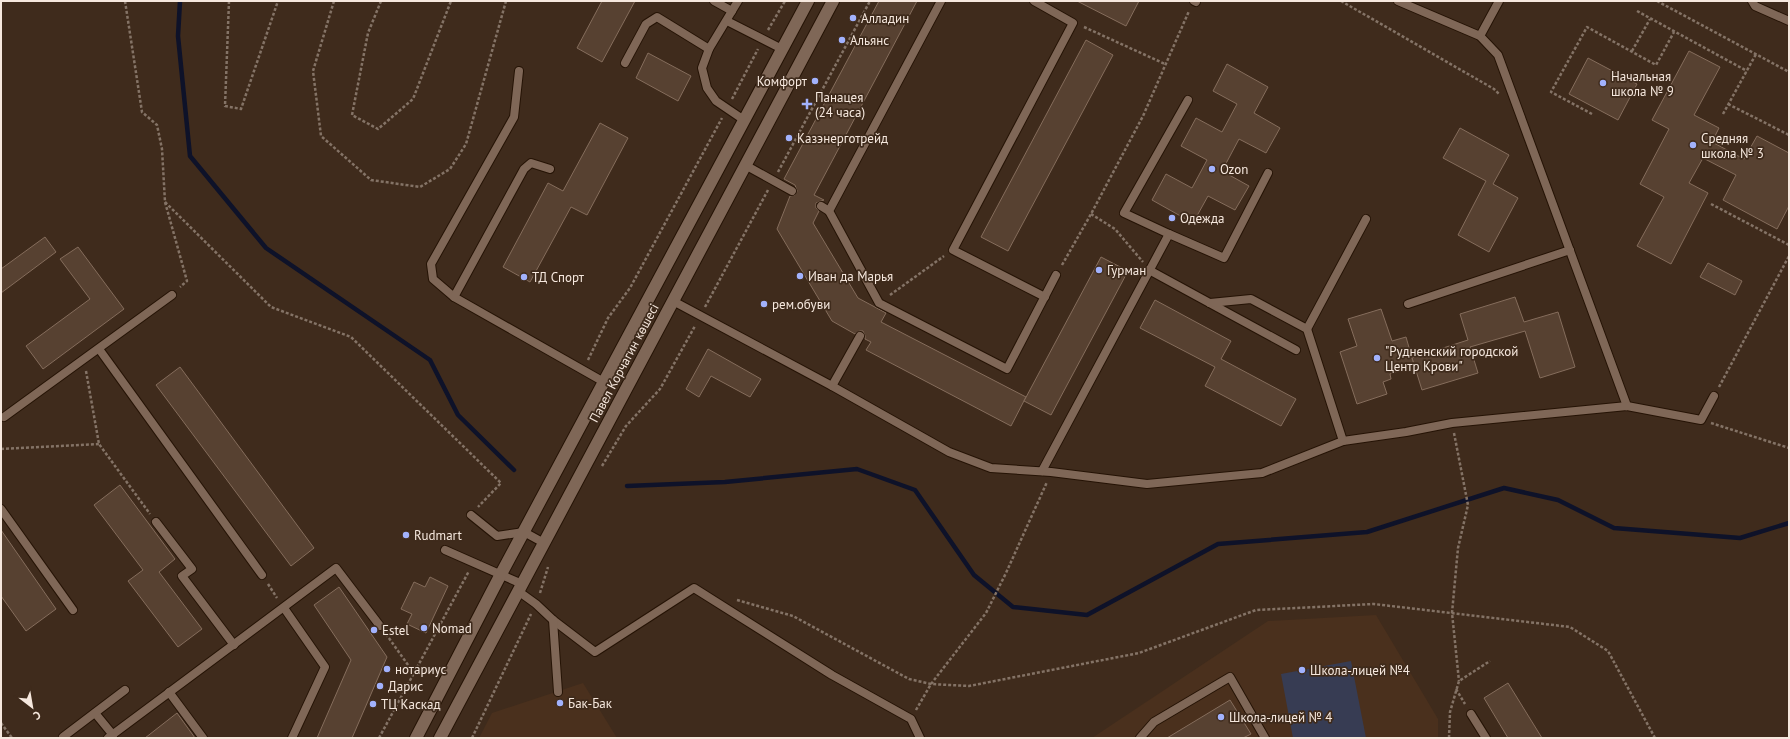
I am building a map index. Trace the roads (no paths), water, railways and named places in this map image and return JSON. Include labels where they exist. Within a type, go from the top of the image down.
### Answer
[{"type":"street","name":"Павел Корчагин көшесі","points":[[416,738],[501,574],[808,1]]},
{"type":"street","name":"Павел Корчагин көшесі","points":[[440,738],[833,1]]},
{"type":"street","points":[[800,15],[820,25]]},
{"type":"lane","points":[[714,1],[732,11]]},
{"type":"lane","points":[[738,1],[709,49],[702,68],[707,88],[716,101],[744,120]]},
{"type":"lane","points":[[941,1],[825,208],[878,305],[1008,369],[1056,275]]},
{"type":"lane","points":[[1034,1],[1073,22],[953,250],[1045,297]]},
{"type":"lane","points":[[1398,1],[1480,36],[1498,55],[1627,406]]},
{"type":"lane","points":[[1480,36],[1499,1]]},
{"type":"lane","points":[[1752,1],[1755,6],[1789,22]]},
{"type":"lane","points":[[625,63],[646,24],[656,17],[709,49]]},
{"type":"lane","points":[[727,21],[782,49]]},
{"type":"lane","points":[[519,71],[514,116],[431,264],[432,279],[454,298],[604,382]]},
{"type":"lane","points":[[1188,100],[1124,213],[1224,258],[1268,173]]},
{"type":"lane","points":[[454,298],[524,169],[530,163],[550,169]]},
{"type":"lane","points":[[745,165],[792,191]]},
{"type":"lane","points":[[1307,329],[1366,219]]},
{"type":"lane","points":[[1042,471],[1169,234]]},
{"type":"lane","points":[[1408,304],[1570,250]]},
{"type":"lane","points":[[1149,270],[1296,350]]},
{"type":"lane","points":[[4,417],[99,349],[172,294]]},
{"type":"lane","points":[[1210,303],[1251,300],[1307,329],[1342,441]]},
{"type":"lane","points":[[673,301],[832,386],[949,452],[991,468],[1042,471],[1147,484],[1262,473],[1342,441],[1406,432],[1452,423],[1627,406],[1701,420],[1714,396]]},
{"type":"lane","points":[[832,386],[860,336]]},
{"type":"lane","points":[[99,349],[262,575]]},
{"type":"lane","points":[[1,509],[73,610]]},
{"type":"lane","points":[[471,515],[497,536],[524,532],[544,543]]},
{"type":"lane","points":[[156,522],[192,569],[182,576],[234,645]]},
{"type":"lane","points":[[445,550],[501,574],[520,588],[553,620],[595,652],[694,588],[832,675],[911,719],[920,738]]},
{"type":"lane","points":[[95,713],[110,736],[336,568],[380,626]]},
{"type":"lane","points":[[284,608],[325,667],[292,738]]},
{"type":"lane","points":[[553,620],[558,692]]},
{"type":"lane","points":[[1140,738],[1154,722],[1230,677],[1265,738]]},
{"type":"lane","points":[[63,737],[125,690]]},
{"type":"lane","points":[[170,692],[203,738]]},
{"type":"lane","points":[[1471,714],[1486,738]]},
{"type":"waterway","points":[[180,1],[178,36],[190,156],[266,248],[430,360],[458,415],[514,470]]},
{"type":"waterway","points":[[627,486],[725,482],[857,469],[915,490],[974,575],[1013,607],[1087,615],[1218,544],[1367,532],[1504,488],[1558,500],[1614,528],[1740,538],[1789,523]]},
{"type":"place","name":"Алладин","points":[[853,18]]},
{"type":"place","name":"Альянс","points":[[842,40]]},
{"type":"place","name":"Комфорт","points":[[815,81]]},
{"type":"place","name":"Начальная школа № 9","points":[[1603,83]]},
{"type":"place","name":"Панацея (24 часа)","points":[[807,104]]},
{"type":"place","name":"Казэнерготрейд","points":[[789,138]]},
{"type":"place","name":"Средняя школа № 3","points":[[1693,145]]},
{"type":"place","name":"Ozon","points":[[1212,169]]},
{"type":"place","name":"Одежда","points":[[1172,218]]},
{"type":"place","name":"Гурман","points":[[1099,270]]},
{"type":"place","name":"Иван да Марья","points":[[800,276]]},
{"type":"place","name":"ТД Спорт","points":[[524,277]]},
{"type":"place","name":"рем.обуви","points":[[764,304]]},
{"type":"place","name":"\"Рудненский городской Центр Крови\"","points":[[1377,358]]},
{"type":"place","name":"Rudmart","points":[[406,535]]},
{"type":"place","name":"Nomad","points":[[424,628]]},
{"type":"place","name":"Estel","points":[[374,630]]},
{"type":"place","name":"нотариус","points":[[387,669]]},
{"type":"place","name":"Школа-лицей №4","points":[[1302,670]]},
{"type":"place","name":"Дарис","points":[[380,686]]},
{"type":"place","name":"Бак-Бак","points":[[560,703]]},
{"type":"place","name":"ТЦ Каскад","points":[[373,704]]},
{"type":"place","name":"Школа-лицей № 4","points":[[1221,717]]}]
